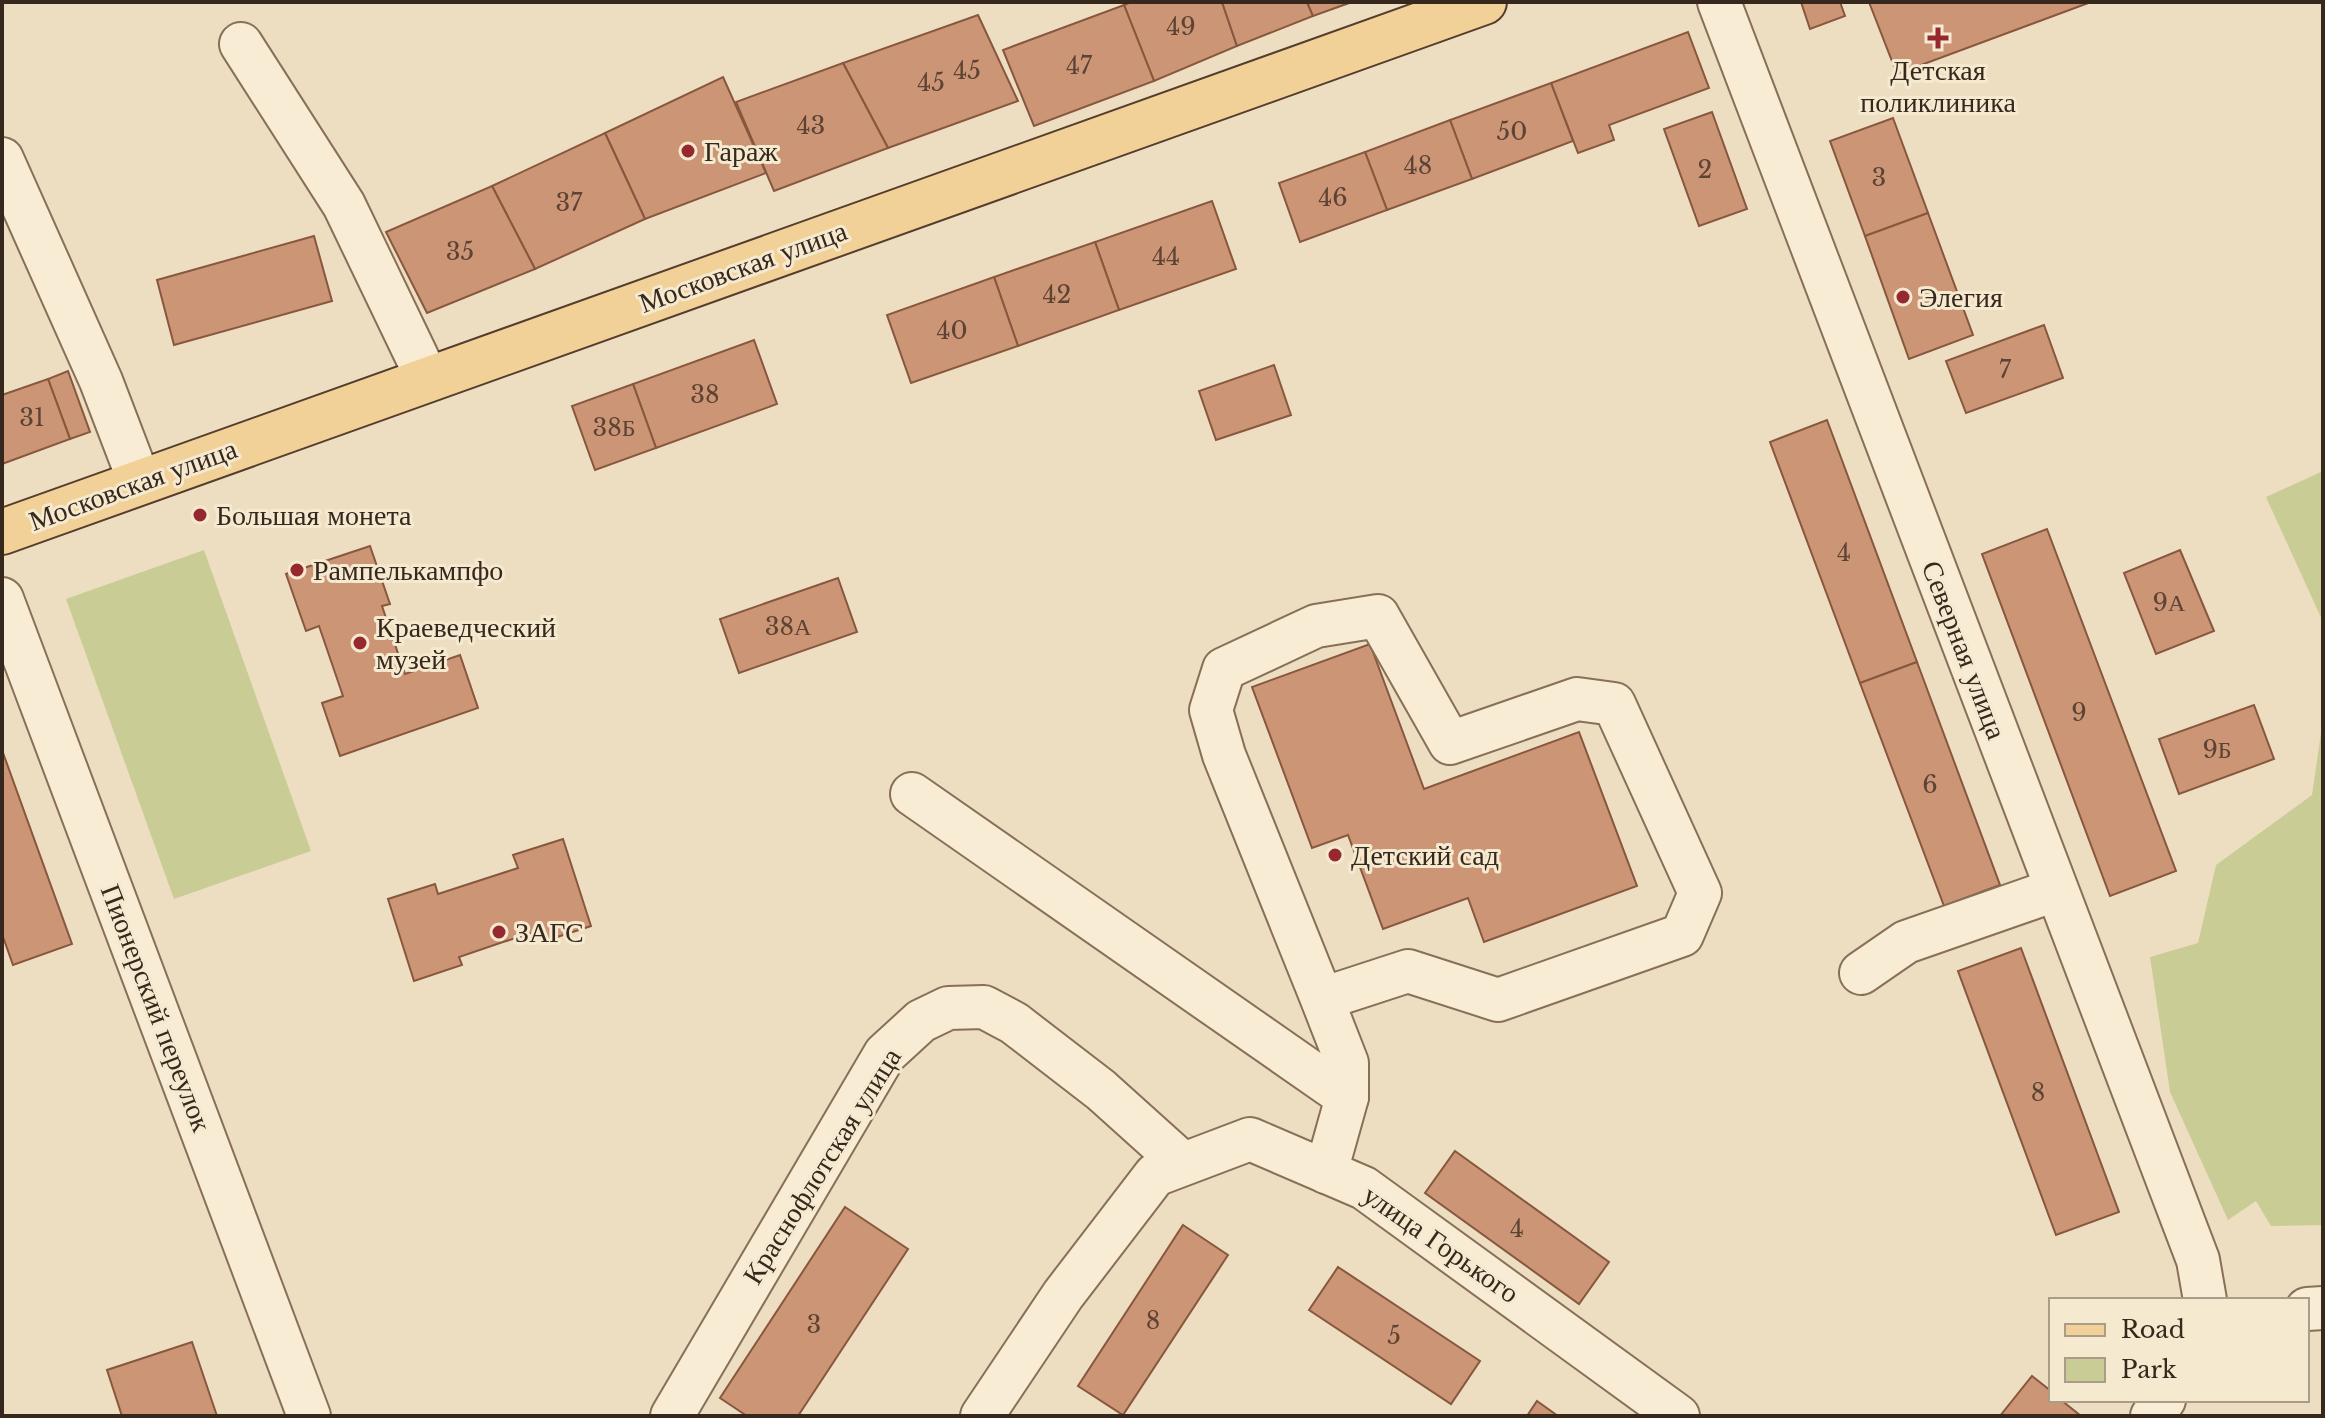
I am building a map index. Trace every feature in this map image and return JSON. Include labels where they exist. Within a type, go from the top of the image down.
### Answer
[{"type":"main road","name":"Московская улица","points":[[2,532],[1484,2]]},
{"type":"street","name":"Северная улица","points":[[1719,2],[2198,1260],[2205,1298]]},
{"type":"street","points":[[241,44],[344,205],[428,380]]},
{"type":"street","points":[[2,159],[101,381],[117,431],[140,483]]},
{"type":"street","name":"Пионерский переулок","points":[[2,599],[309,1416]]},
{"type":"street","points":[[1322,999],[1408,971],[1498,1000],[1682,935],[1700,893],[1614,704],[1577,699],[1450,743],[1378,616],[1316,626],[1224,669],[1211,710],[1224,755],[1347,1063],[1347,1097],[1326,1172]]},
{"type":"street","points":[[912,794],[1347,1097]]},
{"type":"street","points":[[1861,973],[1906,942],[2055,890]]},
{"type":"street","name":"Краснофлотская улица","points":[[672,1416],[885,1054],[921,1021],[948,1008],[984,1007],[1014,1023],[1101,1090],[1181,1162]]},
{"type":"street","name":"улица Горького","points":[[1181,1162],[1250,1139],[1364,1188],[1678,1416]]},
{"type":"street","points":[[982,1416],[1063,1295],[1155,1175],[1181,1162]]},
{"type":"green space","points":[[2323,471],[2323,622],[2266,497]]},
{"type":"green space","points":[[204,550],[311,851],[174,899],[66,599]]},
{"type":"green space","points":[[2323,719],[2323,1225],[2271,1226],[2256,1201],[2228,1220],[2170,1092],[2150,957],[2198,943],[2216,865],[2312,795]]},
{"type":"building","points":[[1131,2],[1222,2],[1237,46],[1154,81],[1124,5]]},
{"type":"building","points":[[1222,2],[1307,2],[1313,16],[1237,46]]},
{"type":"building","points":[[1307,2],[1352,2],[1313,16]]},
{"type":"building","points":[[1801,2],[1840,2],[1845,16],[1810,29]]},
{"type":"building","name":"Детская поликлиника","points":[[1869,2],[2091,2],[1897,74]]},
{"type":"building","points":[[1124,5],[1154,81],[1034,126],[1003,50]]},
{"type":"building","points":[[978,15],[1018,101],[888,148],[843,63]]},
{"type":"building","points":[[1688,32],[1709,88],[1609,125],[1614,140],[1578,153],[1551,83]]},
{"type":"building","points":[[843,63],[888,148],[774,191],[736,102]]},
{"type":"building","points":[[723,77],[766,173],[645,219],[605,133]]},
{"type":"building","points":[[1551,83],[1573,141],[1472,179],[1450,120]]},
{"type":"building","points":[[1712,112],[1747,209],[1699,226],[1664,129]]},
{"type":"building","points":[[1893,118],[1928,213],[1865,236],[1830,141]]},
{"type":"building","points":[[1450,120],[1472,179],[1387,210],[1365,152]]},
{"type":"building","points":[[605,133],[645,219],[535,269],[492,186]]},
{"type":"building","points":[[1365,152],[1387,210],[1300,242],[1279,183]]},
{"type":"building","points":[[492,186],[535,269],[427,313],[386,232]]},
{"type":"building","points":[[1212,201],[1236,269],[1119,310],[1095,242]]},
{"type":"building","points":[[1928,213],[1973,335],[1909,359],[1865,236]]},
{"type":"building","points":[[314,236],[332,301],[174,345],[157,280]]},
{"type":"building","points":[[1095,242],[1119,310],[1018,346],[994,277]]},
{"type":"building","points":[[994,277],[1018,346],[911,383],[887,315]]},
{"type":"building","points":[[2044,325],[2063,378],[1966,413],[1946,361]]},
{"type":"building","points":[[754,340],[777,404],[656,448],[633,384]]},
{"type":"building","points":[[1274,365],[1291,415],[1216,440],[1199,391]]},
{"type":"building","points":[[68,371],[90,432],[70,439],[48,379]]},
{"type":"building","points":[[48,379],[70,439],[2,464],[2,395]]},
{"type":"building","points":[[633,384],[656,448],[595,470],[572,406]]},
{"type":"building","points":[[1827,420],[1917,662],[1860,683],[1770,442]]},
{"type":"building","points":[[2047,529],[2176,871],[2110,896],[1982,554]]},
{"type":"building","name":"Краеведческий музей","points":[[370,546],[390,604],[382,606],[405,674],[460,655],[478,708],[340,756],[322,703],[343,696],[319,626],[306,631],[286,574]]},
{"type":"building","points":[[2180,550],[2214,631],[2156,654],[2124,573]]},
{"type":"building","points":[[838,578],[857,632],[739,673],[720,619]]},
{"type":"building","points":[[1370,644],[1424,789],[1579,732],[1637,886],[1484,942],[1468,898],[1383,929],[1348,835],[1312,848],[1252,687]]},
{"type":"building","points":[[1917,662],[2000,885],[1944,906],[1860,683]]},
{"type":"building","points":[[2254,705],[2274,759],[2179,794],[2159,739]]},
{"type":"building","points":[[2,750],[72,944],[13,965],[2,934]]},
{"type":"building","points":[[563,839],[591,926],[545,941],[542,930],[503,942],[459,957],[462,965],[414,981],[388,899],[435,884],[438,894],[518,868],[513,855]]},
{"type":"building","points":[[2021,948],[2119,1212],[2056,1235],[1958,971]]},
{"type":"building","points":[[1455,1151],[1609,1262],[1579,1304],[1425,1193]]},
{"type":"building","points":[[845,1207],[908,1249],[798,1416],[747,1416],[720,1398]]},
{"type":"building","points":[[1183,1225],[1228,1255],[1123,1415],[1078,1386]]},
{"type":"building","points":[[1338,1267],[1480,1361],[1451,1404],[1309,1310]]},
{"type":"building","points":[[192,1342],[217,1416],[122,1416],[107,1370]]},
{"type":"building","points":[[2032,1376],[2049,1389],[2049,1402],[2064,1402],[2081,1416],[2000,1416]]},
{"type":"building","points":[[1537,1401],[1558,1416],[1527,1416]]},
{"type":"place","name":"Детская поликлиника","points":[[1938,38]]},
{"type":"place","name":"Гараж","points":[[688,151]]},
{"type":"place","name":"Элегия","points":[[1903,297]]},
{"type":"place","name":"Большая монета","points":[[200,515]]},
{"type":"place","name":"Рампелькампфо","points":[[297,570]]},
{"type":"place","name":"Краеведческий музей","points":[[360,643]]},
{"type":"place","name":"Детский сад","points":[[1335,855]]},
{"type":"place","name":"ЗАГС","points":[[499,932]]}]
